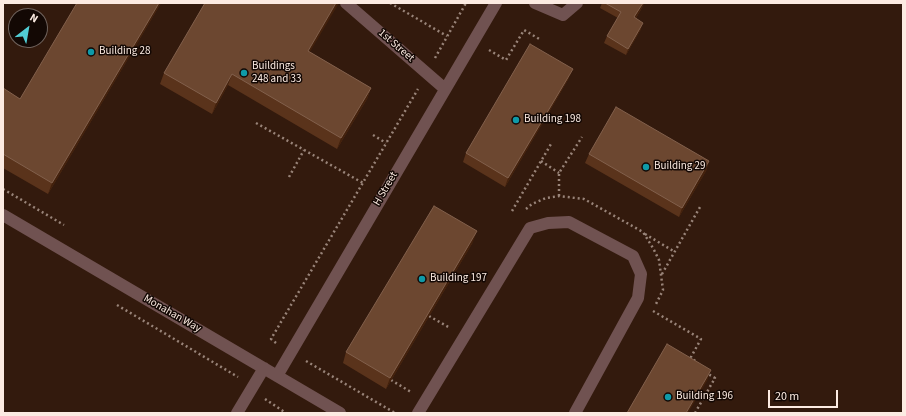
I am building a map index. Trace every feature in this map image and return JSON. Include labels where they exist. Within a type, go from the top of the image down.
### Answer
[{"type":"street","name":"1st Street","points":[[346,3],[445,89]]},
{"type":"street","name":"H Street","points":[[277,376],[496,3]]},
{"type":"street","points":[[535,3],[563,15],[577,3]]},
{"type":"street","name":"Monahan Way","points":[[3,215],[340,413]]},
{"type":"street","points":[[418,413],[530,228],[548,223],[569,222],[633,256],[641,274],[638,298],[575,413]]},
{"type":"street","points":[[237,413],[264,368]]},
{"type":"path","points":[[390,3],[447,36]]},
{"type":"path","points":[[395,413],[271,339],[363,183],[466,3]]},
{"type":"path","points":[[473,41],[506,60],[524,30],[541,40]]},
{"type":"path","points":[[256,123],[363,183]]},
{"type":"path","points":[[373,135],[386,143]]},
{"type":"path","points":[[559,196],[559,173],[582,137]]},
{"type":"path","points":[[512,211],[551,144]]},
{"type":"path","points":[[289,176],[304,150]]},
{"type":"path","points":[[541,161],[559,173]]},
{"type":"path","points":[[3,190],[64,225]]},
{"type":"path","points":[[523,211],[532,204],[546,198],[559,196],[584,199],[675,252]]},
{"type":"path","points":[[662,275],[700,207]]},
{"type":"path","points":[[643,232],[659,260],[662,275],[662,290],[650,318]]},
{"type":"path","points":[[111,302],[240,378],[268,402],[286,413]]},
{"type":"path","points":[[653,311],[701,339],[691,357],[696,363],[695,365]]},
{"type":"path","points":[[429,316],[450,328]]},
{"type":"path","points":[[447,335],[454,322]]},
{"type":"path","points":[[695,413],[715,378],[705,372]]},
{"type":"path","points":[[391,380],[413,393]]},
{"type":"building","name":"Building 28","points":[[77,3],[159,3],[52,183],[3,154],[3,88],[20,99]]},
{"type":"building","name":"Buildings 248 and 33","points":[[205,3],[336,3],[308,51],[371,88],[341,138],[232,74],[216,103],[164,73]]},
{"type":"building","points":[[605,3],[643,3],[634,17],[643,23],[628,49],[607,36],[621,12]]},
{"type":"building","name":"Building 198","points":[[530,44],[573,69],[508,178],[466,153]]},
{"type":"building","name":"Building 29","points":[[616,107],[709,161],[682,208],[589,154]]},
{"type":"building","name":"Building 197","points":[[434,206],[477,231],[390,378],[346,352]]},
{"type":"building","name":"Building 196","points":[[667,344],[711,370],[686,413],[627,413]]},
{"type":"place","name":"Building 28","points":[[91,52]]},
{"type":"place","name":"Buildings 248 and 33","points":[[244,73]]},
{"type":"place","name":"Building 198","points":[[516,120]]},
{"type":"place","name":"Building 29","points":[[646,167]]},
{"type":"place","name":"Building 197","points":[[422,279]]},
{"type":"place","name":"Building 196","points":[[668,397]]}]
